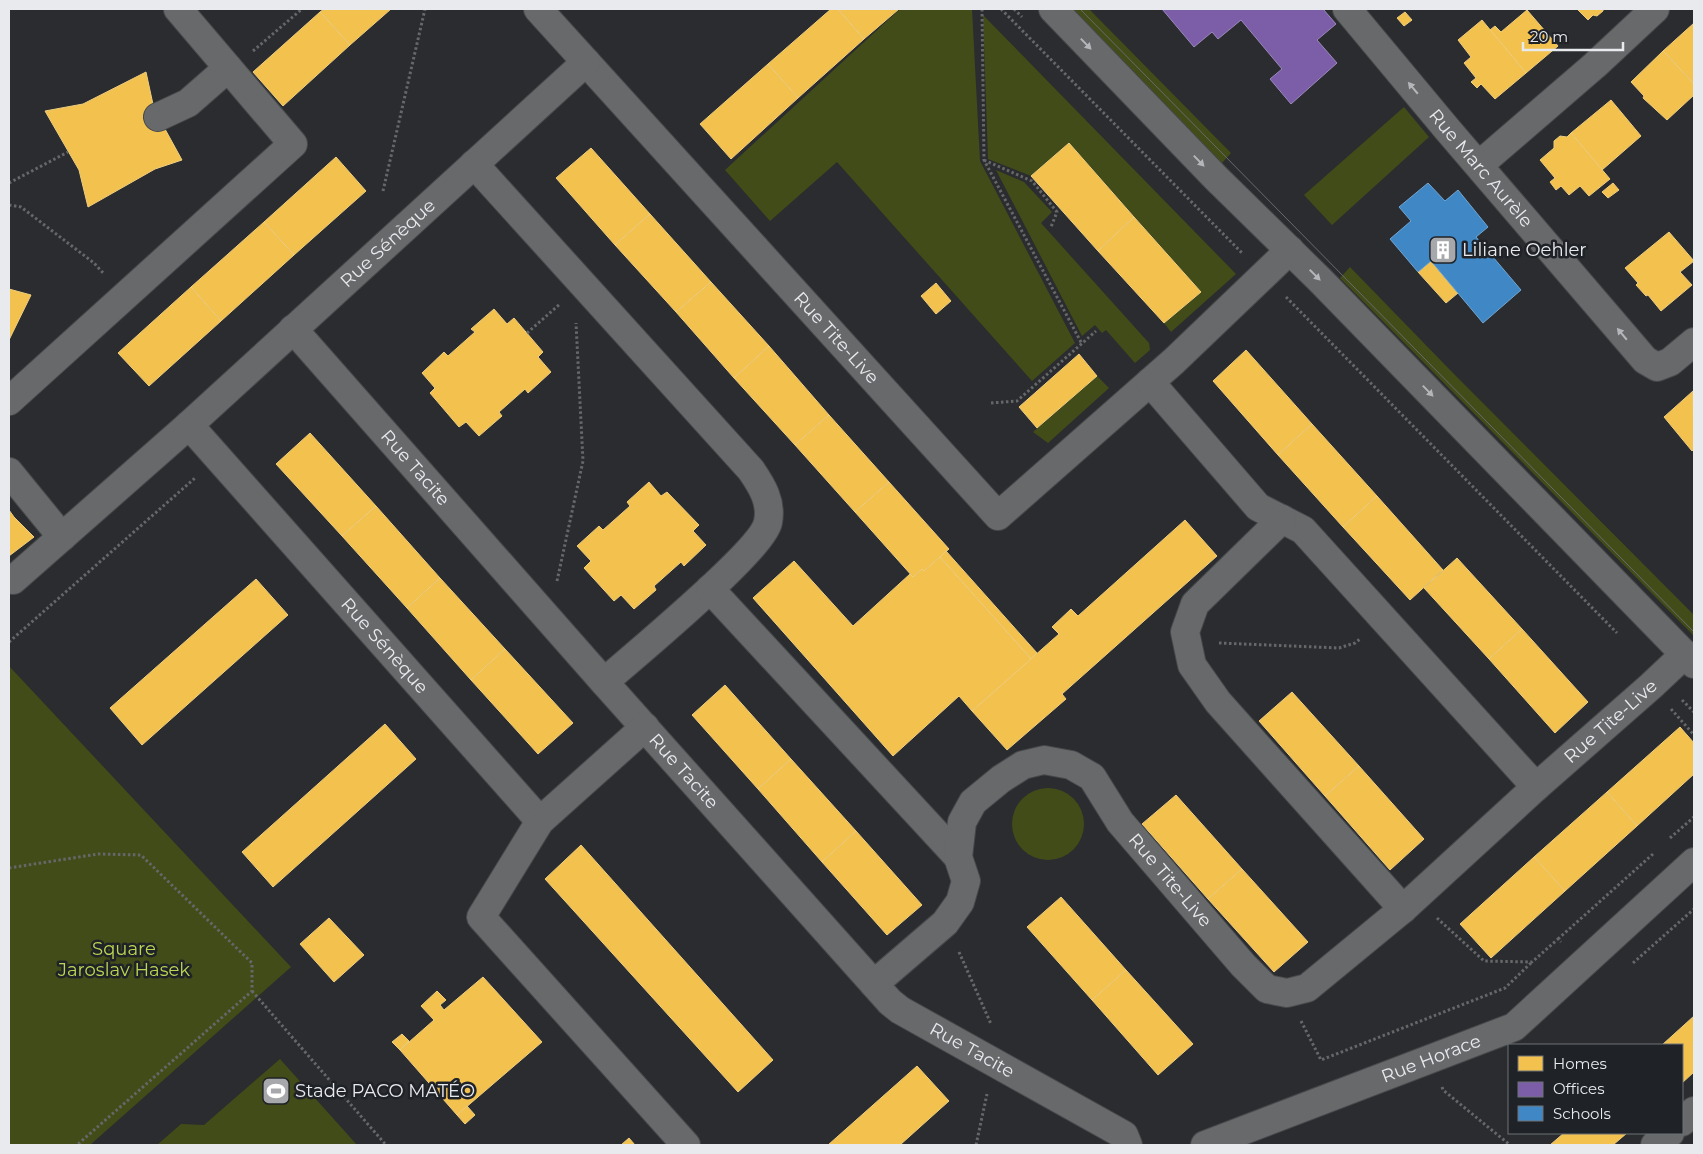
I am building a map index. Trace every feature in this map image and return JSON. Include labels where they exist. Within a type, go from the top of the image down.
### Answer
[{"type":"street","points":[[9,401],[293,144],[178,9]]},
{"type":"street","name":"Rue Tite-Live","points":[[538,9],[998,516],[1150,382],[1290,250]]},
{"type":"street","points":[[1052,9],[1690,659]]},
{"type":"street","name":"Rue Marc Aurèle","points":[[1347,9],[1645,360],[1657,368],[1670,362],[1694,342]]},
{"type":"street","points":[[1479,165],[1595,65],[1655,9]]},
{"type":"street","name":"Rue Sénèque","points":[[13,580],[189,425],[586,62]]},
{"type":"street","points":[[158,117],[188,103],[228,68]]},
{"type":"street","points":[[474,164],[751,470],[763,488],[770,507],[768,524],[756,544],[710,589],[604,682]]},
{"type":"street","name":"Rue Tacite","points":[[293,329],[604,682],[890,1002],[900,1010],[1124,1135],[1128,1145]]},
{"type":"street","points":[[1150,382],[1258,507],[1303,530],[1536,787]]},
{"type":"street","name":"Rue Sénèque","points":[[189,425],[540,821]]},
{"type":"street","points":[[9,472],[62,538]]},
{"type":"street","points":[[1282,519],[1195,604],[1185,632],[1192,665],[1218,702],[1409,904]]},
{"type":"street","points":[[710,589],[958,856]]},
{"type":"street","name":"Rue Tite-Live","points":[[874,984],[945,923],[960,902],[966,881],[958,856],[962,822],[973,802],[1001,779],[1023,765],[1044,760],[1071,765],[1092,777],[1120,822],[1243,965],[1267,989],[1287,993],[1307,988],[1409,904],[1536,787],[1660,677],[1690,659]]},
{"type":"street","points":[[645,727],[540,821],[481,917],[686,1145]]},
{"type":"street","name":"Rue Horace","points":[[1205,1145],[1514,1027],[1694,862]]},
{"type":"street","points":[[1683,1121],[1694,1111]]},
{"type":"street","points":[[1655,1145],[1669,1134]]},
{"type":"path","points":[[228,68],[244,60],[302,9]]},
{"type":"path","points":[[383,192],[425,9]]},
{"type":"path","points":[[982,9],[984,160],[1082,344]]},
{"type":"path","points":[[1001,9],[1619,635]]},
{"type":"path","points":[[9,183],[68,152]]},
{"type":"path","points":[[984,160],[1032,181],[1057,212],[1052,226]]},
{"type":"path","points":[[9,205],[21,207],[94,263],[125,296]]},
{"type":"path","points":[[527,334],[560,303]]},
{"type":"path","points":[[548,618],[583,461],[576,321]]},
{"type":"path","points":[[991,403],[1017,402],[1096,331]]},
{"type":"path","points":[[9,642],[218,458]]},
{"type":"path","points":[[1187,642],[1339,648],[1355,643],[1383,618]]},
{"type":"path","points":[[1660,677],[1694,712]]},
{"type":"path","points":[[1666,843],[1694,817]]},
{"type":"path","points":[[1287,993],[1321,1060],[1504,988],[1658,849]]},
{"type":"path","points":[[9,868],[98,854],[141,855],[252,963],[252,991],[386,1145]]},
{"type":"path","points":[[1409,904],[1484,961],[1532,962]]},
{"type":"path","points":[[1558,939],[1582,965]]},
{"type":"path","points":[[76,1145],[252,991]]},
{"type":"path","points":[[1431,1059],[1443,1090],[1510,1145]]},
{"type":"green space","points":[[900,9],[972,9],[980,161],[1075,343],[1032,381],[837,162],[770,221],[725,170]]},
{"type":"green space","points":[[1068,9],[1089,9],[1231,153],[1221,164]]},
{"type":"green space","points":[[983,15],[1236,274],[1171,332],[1164,323],[1201,292],[1069,143],[1031,176],[988,159]]},
{"type":"green space","points":[[1404,107],[1429,137],[1332,225],[1304,195]]},
{"type":"green space","points":[[996,170],[1024,182],[1052,212],[1041,223],[1149,343],[1150,350],[1135,363],[1106,330],[1102,333],[1095,325],[1082,336]]},
{"type":"green space","points":[[1350,267],[1694,615],[1694,636],[1340,278]]},
{"type":"green space","points":[[1097,376],[1109,388],[1048,443],[1033,432]]},
{"type":"green space","name":"Square Jaroslav Hasek","points":[[9,666],[291,967],[90,1145],[9,1145]]},
{"type":"green space","points":[[1048,788],[1068,794],[1078,804],[1084,824],[1078,844],[1068,854],[1048,860],[1028,854],[1018,844],[1012,824],[1018,804],[1028,794]]},
{"type":"green space","name":"Stade PACO MATÉO","points":[[280,1059],[357,1145],[157,1145],[181,1124],[204,1125]]},
{"type":"building: Homes","points":[[324,9],[391,9],[350,45],[320,12]]},
{"type":"building: Homes","points":[[831,9],[838,9],[864,39],[798,98],[768,64]]},
{"type":"building: Homes","points":[[838,9],[899,9],[864,39]]},
{"type":"building: Homes","points":[[1577,9],[1603,9],[1603,11],[1597,16],[1593,15],[1588,20]]},
{"type":"building: Homes","points":[[1527,10],[1558,46],[1526,73],[1490,30],[1495,26],[1501,32]]},
{"type":"building: Homes","points":[[320,12],[350,45],[283,106],[253,72]]},
{"type":"building: Homes","points":[[1405,12],[1412,20],[1404,26],[1397,18]]},
{"type":"building: Homes","points":[[1482,20],[1526,73],[1495,99],[1481,84],[1477,88],[1471,82],[1476,78],[1464,63],[1471,57],[1458,40]]},
{"type":"building: Homes","points":[[1694,23],[1694,84],[1663,51]]},
{"type":"building: Homes","points":[[1663,51],[1694,84],[1694,95],[1667,120],[1643,98],[1644,96],[1631,82]]},
{"type":"building: Homes","points":[[768,64],[798,98],[731,159],[700,124]]},
{"type":"building: Homes","points":[[146,72],[154,109],[182,160],[155,169],[88,207],[79,170],[45,111],[83,104]]},
{"type":"building: Homes","points":[[1611,100],[1641,136],[1602,170],[1571,133]]},
{"type":"building: Homes","points":[[1571,133],[1610,179],[1589,196],[1580,186],[1569,195],[1561,186],[1556,190],[1550,182],[1555,178],[1540,160],[1554,148],[1554,141],[1560,136],[1567,137]]},
{"type":"building: Homes","points":[[1069,143],[1134,217],[1098,251],[1031,176]]},
{"type":"building: Homes","points":[[591,148],[650,214],[615,245],[556,178]]},
{"type":"building: Homes","points":[[336,157],[366,191],[294,255],[264,222]]},
{"type":"building: Homes","points":[[1613,183],[1619,190],[1608,198],[1602,192]]},
{"type":"building: Homes","points":[[650,214],[711,282],[676,312],[615,245]]},
{"type":"building: Homes","points":[[1134,217],[1201,292],[1164,323],[1098,251]]},
{"type":"building: Homes","points":[[264,222],[294,255],[221,321],[191,287]]},
{"type":"building: Homes","points":[[1669,232],[1694,261],[1680,272],[1692,285],[1661,311],[1648,295],[1646,296],[1636,285],[1638,283],[1625,268]]},
{"type":"building: Homes","points":[[1431,261],[1458,293],[1446,303],[1418,272]]},
{"type":"building: Homes","points":[[711,282],[769,346],[734,378],[676,312]]},
{"type":"building: Homes","points":[[936,283],[951,301],[936,314],[921,296]]},
{"type":"building: Homes","points":[[191,287],[221,321],[149,386],[118,353]]},
{"type":"building: Homes","points":[[9,289],[31,295],[9,340]]},
{"type":"building: Homes","points":[[494,309],[507,324],[514,318],[543,352],[538,357],[551,372],[528,393],[525,389],[499,412],[502,416],[479,436],[466,422],[459,427],[430,393],[435,388],[422,373],[444,352],[448,356],[475,332],[471,329]]},
{"type":"building: Homes","points":[[769,346],[829,415],[795,445],[734,378]]},
{"type":"building: Homes","points":[[1246,350],[1312,424],[1278,455],[1213,381]]},
{"type":"building: Homes","points":[[1079,354],[1097,376],[1037,428],[1019,407]]},
{"type":"building: Homes","points":[[1693,391],[1694,449],[1692,451],[1664,417]]},
{"type":"building: Homes","points":[[829,415],[889,482],[855,512],[795,445]]},
{"type":"building: Homes","points":[[1312,424],[1377,496],[1343,527],[1278,455]]},
{"type":"building: Homes","points":[[310,433],[376,506],[342,536],[276,464]]},
{"type":"building: Homes","points":[[649,482],[661,496],[667,492],[699,525],[693,531],[706,545],[684,566],[681,562],[654,586],[656,590],[634,609],[621,595],[614,601],[584,568],[591,561],[577,546],[599,526],[603,530],[630,506],[627,502]]},
{"type":"building: Homes","points":[[889,482],[949,549],[924,571],[922,569],[913,577],[855,512]]},
{"type":"building: Homes","points":[[1377,496],[1443,570],[1410,600],[1343,527]]},
{"type":"building: Homes","points":[[376,506],[440,578],[407,608],[342,536]]},
{"type":"building: Homes","points":[[9,510],[34,537],[9,556]]},
{"type":"building: Homes","points":[[1185,520],[1217,556],[1062,694],[1066,699],[1007,750],[972,711],[1059,634],[1052,627],[1071,609],[1078,616]]},
{"type":"building: Homes","points":[[946,551],[1037,653],[1031,659],[940,557]]},
{"type":"building: Homes","points":[[940,557],[1031,659],[972,711],[959,696],[893,756],[753,598],[794,561],[853,626],[910,574],[913,577],[922,569],[924,571]]},
{"type":"building: Homes","points":[[1457,558],[1522,629],[1489,659],[1424,588]]},
{"type":"building: Homes","points":[[440,578],[505,649],[471,680],[407,608]]},
{"type":"building: Homes","points":[[256,579],[288,615],[142,745],[110,708]]},
{"type":"building: Homes","points":[[1522,629],[1588,702],[1555,733],[1489,659]]},
{"type":"building: Homes","points":[[505,649],[573,723],[538,754],[471,680]]},
{"type":"building: Homes","points":[[725,685],[791,759],[758,789],[692,715]]},
{"type":"building: Homes","points":[[1292,692],[1359,766],[1325,796],[1259,721]]},
{"type":"building: Homes","points":[[385,724],[416,759],[273,887],[242,852]]},
{"type":"building: Homes","points":[[1680,727],[1694,743],[1694,774],[1637,826],[1607,792]]},
{"type":"building: Homes","points":[[791,759],[856,831],[822,862],[758,789]]},
{"type":"building: Homes","points":[[1359,766],[1424,839],[1390,870],[1325,796]]},
{"type":"building: Homes","points":[[1607,792],[1637,826],[1565,891],[1534,857]]},
{"type":"building: Homes","points":[[1176,795],[1242,869],[1208,899],[1142,824]]},
{"type":"building: Homes","points":[[856,831],[922,905],[887,935],[822,862]]},
{"type":"building: Homes","points":[[581,845],[773,1060],[738,1092],[545,879]]},
{"type":"building: Homes","points":[[1534,857],[1565,891],[1491,958],[1460,924]]},
{"type":"building: Homes","points":[[1242,869],[1308,942],[1274,972],[1208,899]]},
{"type":"building: Homes","points":[[1061,897],[1126,970],[1092,1000],[1027,927]]},
{"type":"building: Homes","points":[[329,918],[364,955],[334,982],[300,944]]},
{"type":"building: Homes","points":[[1126,970],[1193,1044],[1158,1075],[1092,1000]]},
{"type":"building: Homes","points":[[483,977],[542,1042],[457,1115],[400,1050],[434,1020],[421,1006],[437,991],[446,1000],[440,1005],[444,1010]]},
{"type":"building: Homes","points":[[1694,1016],[1694,1072],[1683,1082],[1683,1044],[1663,1044]]},
{"type":"building: Homes","points":[[402,1034],[409,1041],[400,1050],[392,1042]]},
{"type":"building: Homes","points":[[917,1066],[949,1101],[900,1145],[828,1145]]},
{"type":"building: Homes","points":[[467,1106],[475,1115],[465,1124],[457,1115]]},
{"type":"building: Homes","points":[[1563,1134],[1626,1134],[1613,1145],[1550,1145]]},
{"type":"building: Homes","points":[[629,1138],[635,1145],[621,1145]]},
{"type":"building: Offices","points":[[1162,9],[1323,9],[1336,24],[1317,40],[1337,63],[1291,104],[1270,79],[1282,69],[1241,20],[1218,39],[1212,32],[1194,47]]},
{"type":"building: Schools","name":"Liliane Oehler","points":[[1428,183],[1445,201],[1458,190],[1488,227],[1476,237],[1521,290],[1483,323],[1431,261],[1418,272],[1390,239],[1411,221],[1399,207]]},
{"type":"tram line","points":[[1080,9],[1694,632]]},
{"type":"place","name":"Liliane Oehler","points":[[1443,250]]},
{"type":"place","name":"Stade PACO MATÉO","points":[[276,1091]]}]
